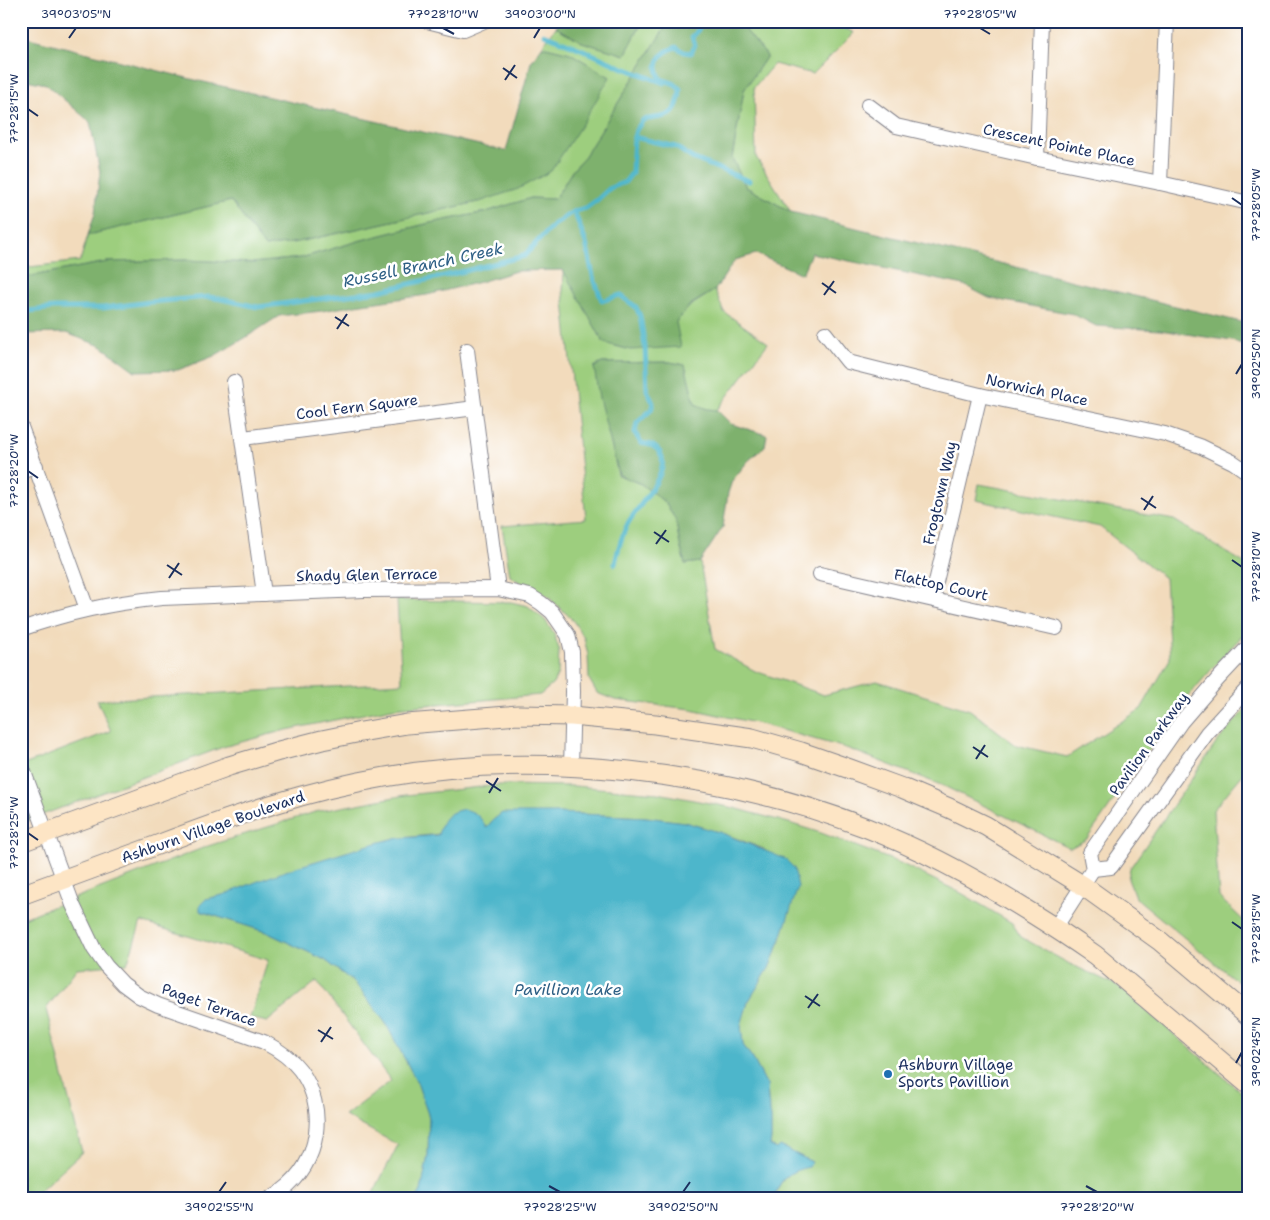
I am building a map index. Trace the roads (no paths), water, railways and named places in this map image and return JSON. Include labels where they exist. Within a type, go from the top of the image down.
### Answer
[{"type":"main road","points":[[21,842],[229,766],[322,740],[407,724],[518,715],[572,716],[656,724],[752,738],[801,752],[902,788],[986,826],[1082,885],[1160,942],[1249,1016]]},
{"type":"main road","name":"Ashburn Village Boulevard","points":[[21,895],[234,817],[334,788],[384,777],[439,769],[504,766],[572,767],[638,772],[752,792],[826,813],[868,828],[927,854],[972,877],[1097,957],[1249,1085]]},
{"type":"street","points":[[427,21],[463,30],[484,21]]},
{"type":"street","points":[[1037,158],[1042,21]]},
{"type":"street","points":[[1160,183],[1167,21]]},
{"type":"street","name":"Crescent Pointe Place","points":[[868,105],[896,126],[1249,203]]},
{"type":"street","name":"Norwich Place","points":[[825,334],[848,362],[980,395],[1165,434],[1200,446],[1233,462],[1249,473]]},
{"type":"street","points":[[467,350],[498,589]]},
{"type":"street","points":[[234,382],[264,594]]},
{"type":"street","name":"Frogtown Way","points":[[932,599],[980,395]]},
{"type":"street","name":"Cool Fern Square","points":[[242,438],[475,408]]},
{"type":"street","points":[[21,427],[87,609]]},
{"type":"street","points":[[21,472],[36,466]]},
{"type":"street","name":"Flattop Court","points":[[820,574],[1056,628]]},
{"type":"street","name":"Shady Glen Terrace","points":[[21,628],[87,609],[130,601],[162,598],[364,590],[498,589],[530,596],[552,612],[568,635],[572,652],[572,767]]},
{"type":"street","name":"Pavilion Parkway","points":[[1054,928],[1093,869],[1090,854],[1181,722],[1249,646]]},
{"type":"street","points":[[1093,869],[1111,867],[1207,733],[1249,687]]},
{"type":"street","name":"Paget Terrace","points":[[21,764],[76,912],[94,949],[106,966],[123,984],[158,1006],[273,1046],[292,1061],[308,1083],[317,1110],[317,1122],[311,1154],[298,1175],[283,1190],[269,1199]]},
{"type":"water","name":"Pavillion Lake","points":[[464,809],[478,816],[486,828],[502,813],[558,813],[646,817],[684,822],[722,833],[785,859],[794,868],[798,887],[780,941],[769,968],[748,1002],[741,1025],[743,1045],[767,1085],[771,1118],[770,1146],[777,1149],[780,1146],[812,1162],[809,1167],[791,1173],[786,1177],[779,1186],[774,1199],[416,1199],[421,1191],[428,1156],[429,1117],[417,1082],[385,1022],[355,983],[325,960],[266,932],[200,911],[200,905],[206,899],[223,895],[297,867],[392,839],[438,835],[446,817],[453,812]]},
{"type":"waterway","points":[[615,564],[620,543],[628,523],[648,496],[663,463],[661,453],[653,446],[641,443],[635,433],[637,423],[651,410],[653,403],[647,390],[645,347],[640,316],[636,307],[620,295],[602,301],[593,276],[586,243],[574,211],[586,208],[610,188],[625,182],[632,173],[636,130],[643,120],[663,117],[671,113],[679,100],[680,89],[673,83],[660,79],[657,67],[659,60],[666,52],[676,47],[684,52],[691,53],[695,45],[692,37],[703,21]]},
{"type":"waterway","points":[[843,21],[845,27]]},
{"type":"waterway","points":[[544,34],[664,83]]},
{"type":"waterway","points":[[634,137],[676,147],[692,158],[749,181]]},
{"type":"waterway","name":"Russell Branch Creek","points":[[21,312],[54,308],[103,308],[209,297],[258,307],[379,291],[524,256],[553,225],[574,211]]},
{"type":"place","name":"Ashburn Village Sports Pavillion","points":[[888,1074]]}]
